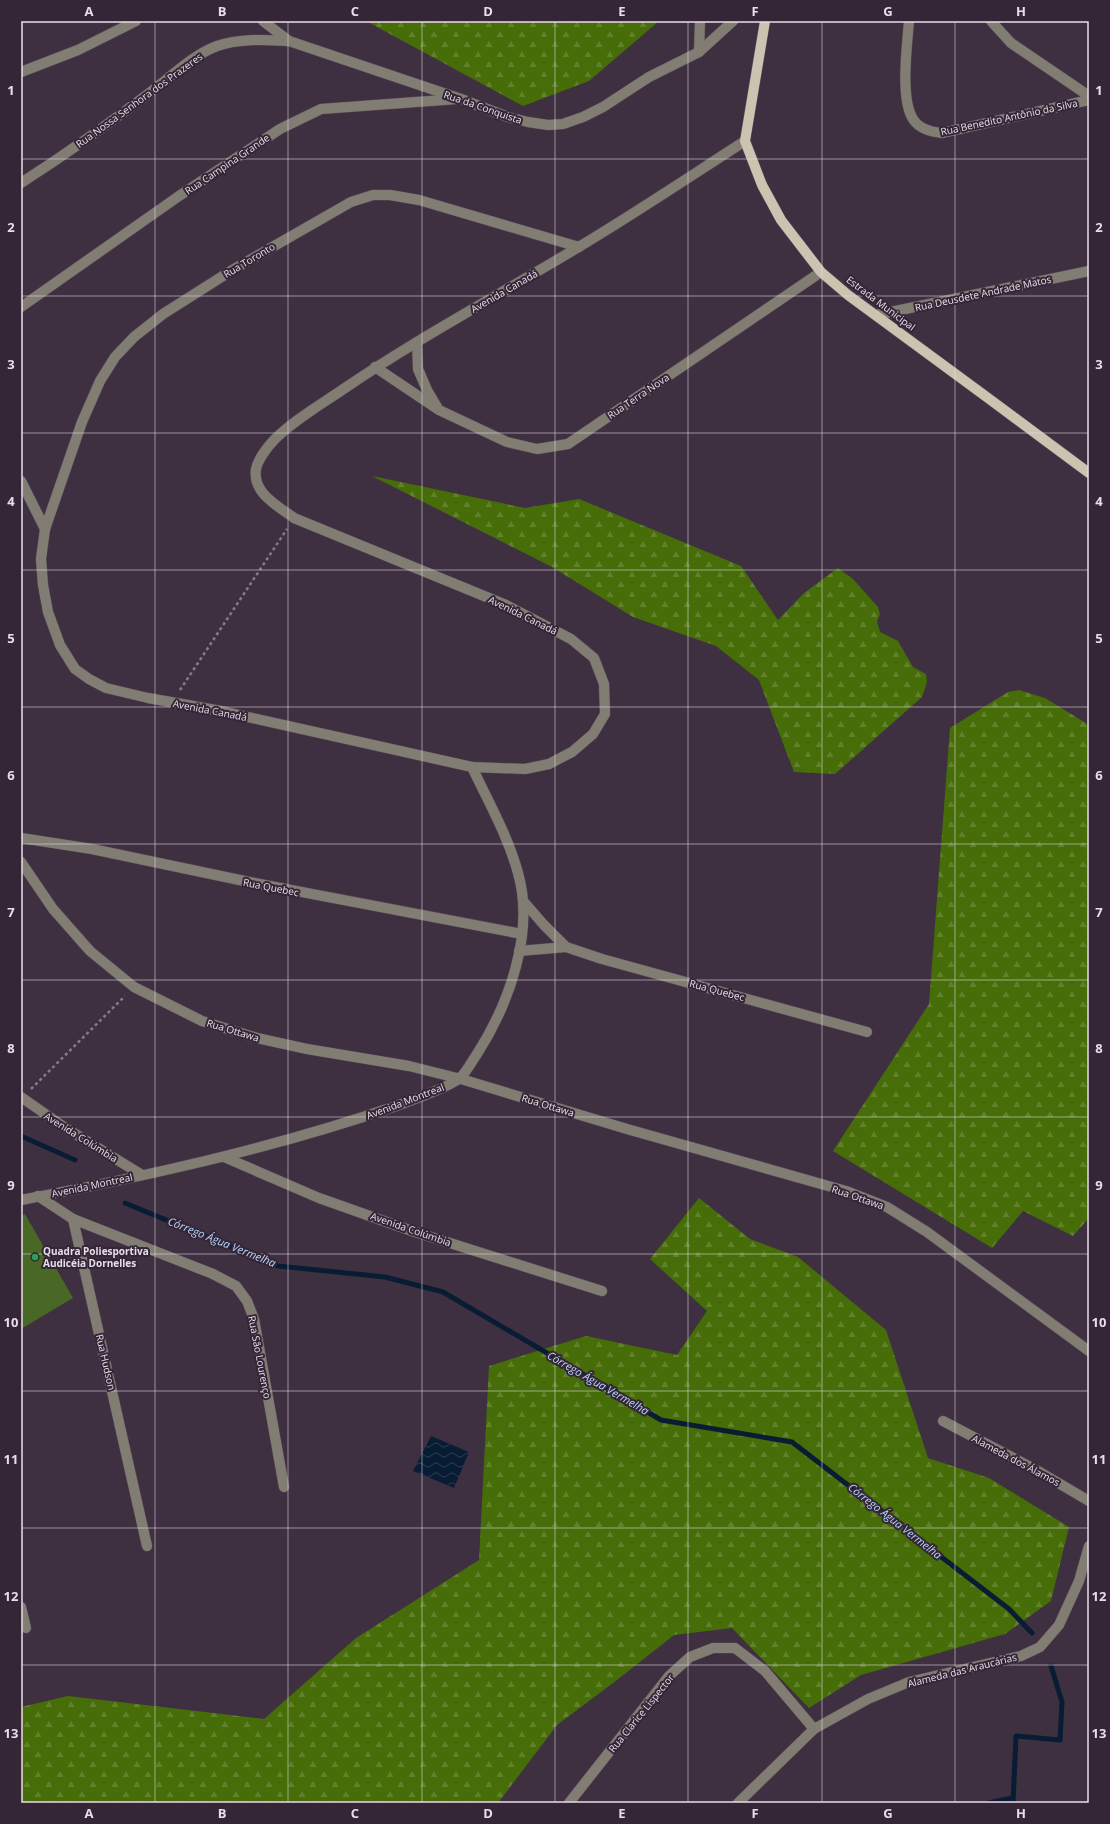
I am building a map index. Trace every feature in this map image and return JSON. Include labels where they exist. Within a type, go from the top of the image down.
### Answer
[{"type":"main road","points":[[745,141],[765,21]]},
{"type":"main road","name":"Estrada Municipal","points":[[745,141],[762,185],[781,220],[821,272],[848,295],[1089,473]]},
{"type":"street","points":[[21,72],[78,50],[136,21]]},
{"type":"street","name":"Rua da Conquista","points":[[263,21],[289,41],[461,99],[508,117],[548,126],[563,124],[583,117],[603,107],[649,77],[699,52],[733,21]]},
{"type":"street","points":[[699,52],[700,21]]},
{"type":"street","name":"Rua Benedito Antônio da Silva","points":[[909,21],[905,101],[913,120],[930,132],[942,133],[1089,100]]},
{"type":"street","points":[[991,21],[1011,43],[1089,96]]},
{"type":"street","name":"Rua Nossa Senhora dos Prazeres","points":[[21,184],[115,118],[196,57],[217,46],[233,42],[255,39],[289,41]]},
{"type":"street","name":"Rua Campina Grande","points":[[21,307],[179,196],[280,129],[321,109],[461,99]]},
{"type":"street","name":"Avenida Canadá","points":[[21,481],[44,529],[42,559],[43,585],[48,612],[60,646],[75,669],[89,679],[106,688],[411,752],[472,767],[525,769],[549,764],[572,752],[593,734],[604,714],[604,684],[594,658],[571,639],[506,605],[294,518],[266,497],[258,488],[255,479],[256,468],[264,452],[275,439],[375,368],[579,247],[745,141]]},
{"type":"street","name":"Rua Toronto","points":[[44,529],[82,422],[100,381],[115,357],[134,336],[163,314],[234,269],[351,202],[373,195],[390,195],[419,200],[579,247]]},
{"type":"street","name":"Rua Deusdete Andrade Matos","points":[[876,315],[1089,271]]},
{"type":"street","name":"Rua Terra Nova","points":[[375,368],[439,410],[507,442],[537,448],[568,444],[821,272]]},
{"type":"street","points":[[417,342],[418,369],[427,390],[439,410]]},
{"type":"street","points":[[461,1079],[492,1031],[506,998],[519,951],[522,934],[524,902],[518,872],[508,846],[472,767]]},
{"type":"street","name":"Rua Quebec","points":[[21,838],[92,849],[254,883],[522,934]]},
{"type":"street","name":"Rua Ottawa","points":[[21,862],[53,909],[90,951],[134,987],[202,1020],[257,1038],[307,1049],[409,1066],[461,1079],[627,1130],[846,1191],[886,1207],[927,1232],[1089,1351]]},
{"type":"street","name":"Rua Quebec","points":[[524,902],[566,948]]},
{"type":"street","name":"Rua Quebec","points":[[519,951],[566,948],[867,1032]]},
{"type":"street","name":"Avenida Montreal","points":[[21,1200],[224,1157],[355,1120],[416,1099],[461,1079]]},
{"type":"street","name":"Avenida Colúmbia","points":[[21,1098],[64,1127],[142,1175]]},
{"type":"street","name":"Avenida Colúmbia","points":[[224,1157],[319,1198],[405,1228],[602,1291]]},
{"type":"street","points":[[38,1196],[73,1219]]},
{"type":"street","name":"Rua São Lourenço","points":[[73,1219],[213,1274],[236,1286],[247,1301],[254,1319],[284,1487]]},
{"type":"street","name":"Rua Hudson","points":[[73,1219],[148,1546]]},
{"type":"street","name":"Alameda dos Álamos","points":[[943,1421],[1038,1471],[1089,1501]]},
{"type":"street","name":"Alameda das Araucárias","points":[[738,1803],[814,1729],[868,1699],[909,1682],[1021,1656],[1040,1647],[1059,1625],[1079,1581],[1089,1546]]},
{"type":"street","points":[[21,1607],[26,1628]]},
{"type":"street","name":"Rua Clarice Lispector","points":[[569,1803],[669,1676],[690,1657],[713,1648],[735,1648],[765,1671],[814,1729]]},
{"type":"path","points":[[172,702],[294,518]]},
{"type":"path","points":[[21,1098],[134,987]]},
{"type":"green space","points":[[366,21],[659,21],[589,81],[523,106]]},
{"type":"green space","points":[[372,476],[525,508],[579,499],[741,566],[778,620],[804,593],[838,568],[853,579],[878,607],[880,614],[877,621],[880,632],[898,641],[913,667],[926,674],[927,682],[922,697],[835,774],[794,772],[759,680],[716,646],[633,617],[552,567]]},
{"type":"green space","points":[[1019,690],[1045,698],[1089,725],[1089,1218],[1073,1236],[1023,1211],[992,1248],[833,1151],[929,1004],[950,728],[1008,692]]},
{"type":"green space","points":[[699,1198],[750,1239],[798,1257],[886,1330],[928,1458],[989,1478],[1069,1527],[1051,1601],[1005,1634],[861,1675],[809,1708],[732,1628],[674,1635],[557,1725],[498,1803],[21,1803],[21,1707],[68,1696],[264,1719],[356,1638],[479,1560],[489,1366],[586,1336],[677,1355],[707,1311],[650,1259]]},
{"type":"green space","name":"Quadra Poliesportiva Audicéia Dornelles","points":[[25,1214],[73,1298],[21,1329],[21,1216]]},
{"type":"water","points":[[431,1436],[469,1452],[454,1488],[413,1471]]},
{"type":"waterway","name":"Córrego Água Vermelha","points":[[21,1136],[75,1160]]},
{"type":"waterway","name":"Córrego Água Vermelha","points":[[125,1203],[278,1266],[385,1277],[443,1292],[661,1420],[792,1442],[1009,1609],[1032,1633]]},
{"type":"waterway","name":"Córrego Água Vermelha","points":[[1013,1803],[1016,1736],[1060,1740],[1062,1702],[1051,1666]]},
{"type":"waterway","points":[[989,1803],[1012,1798]]},
{"type":"place","name":"Quadra Poliesportiva Audicéia Dornelles","points":[[35,1257]]}]
